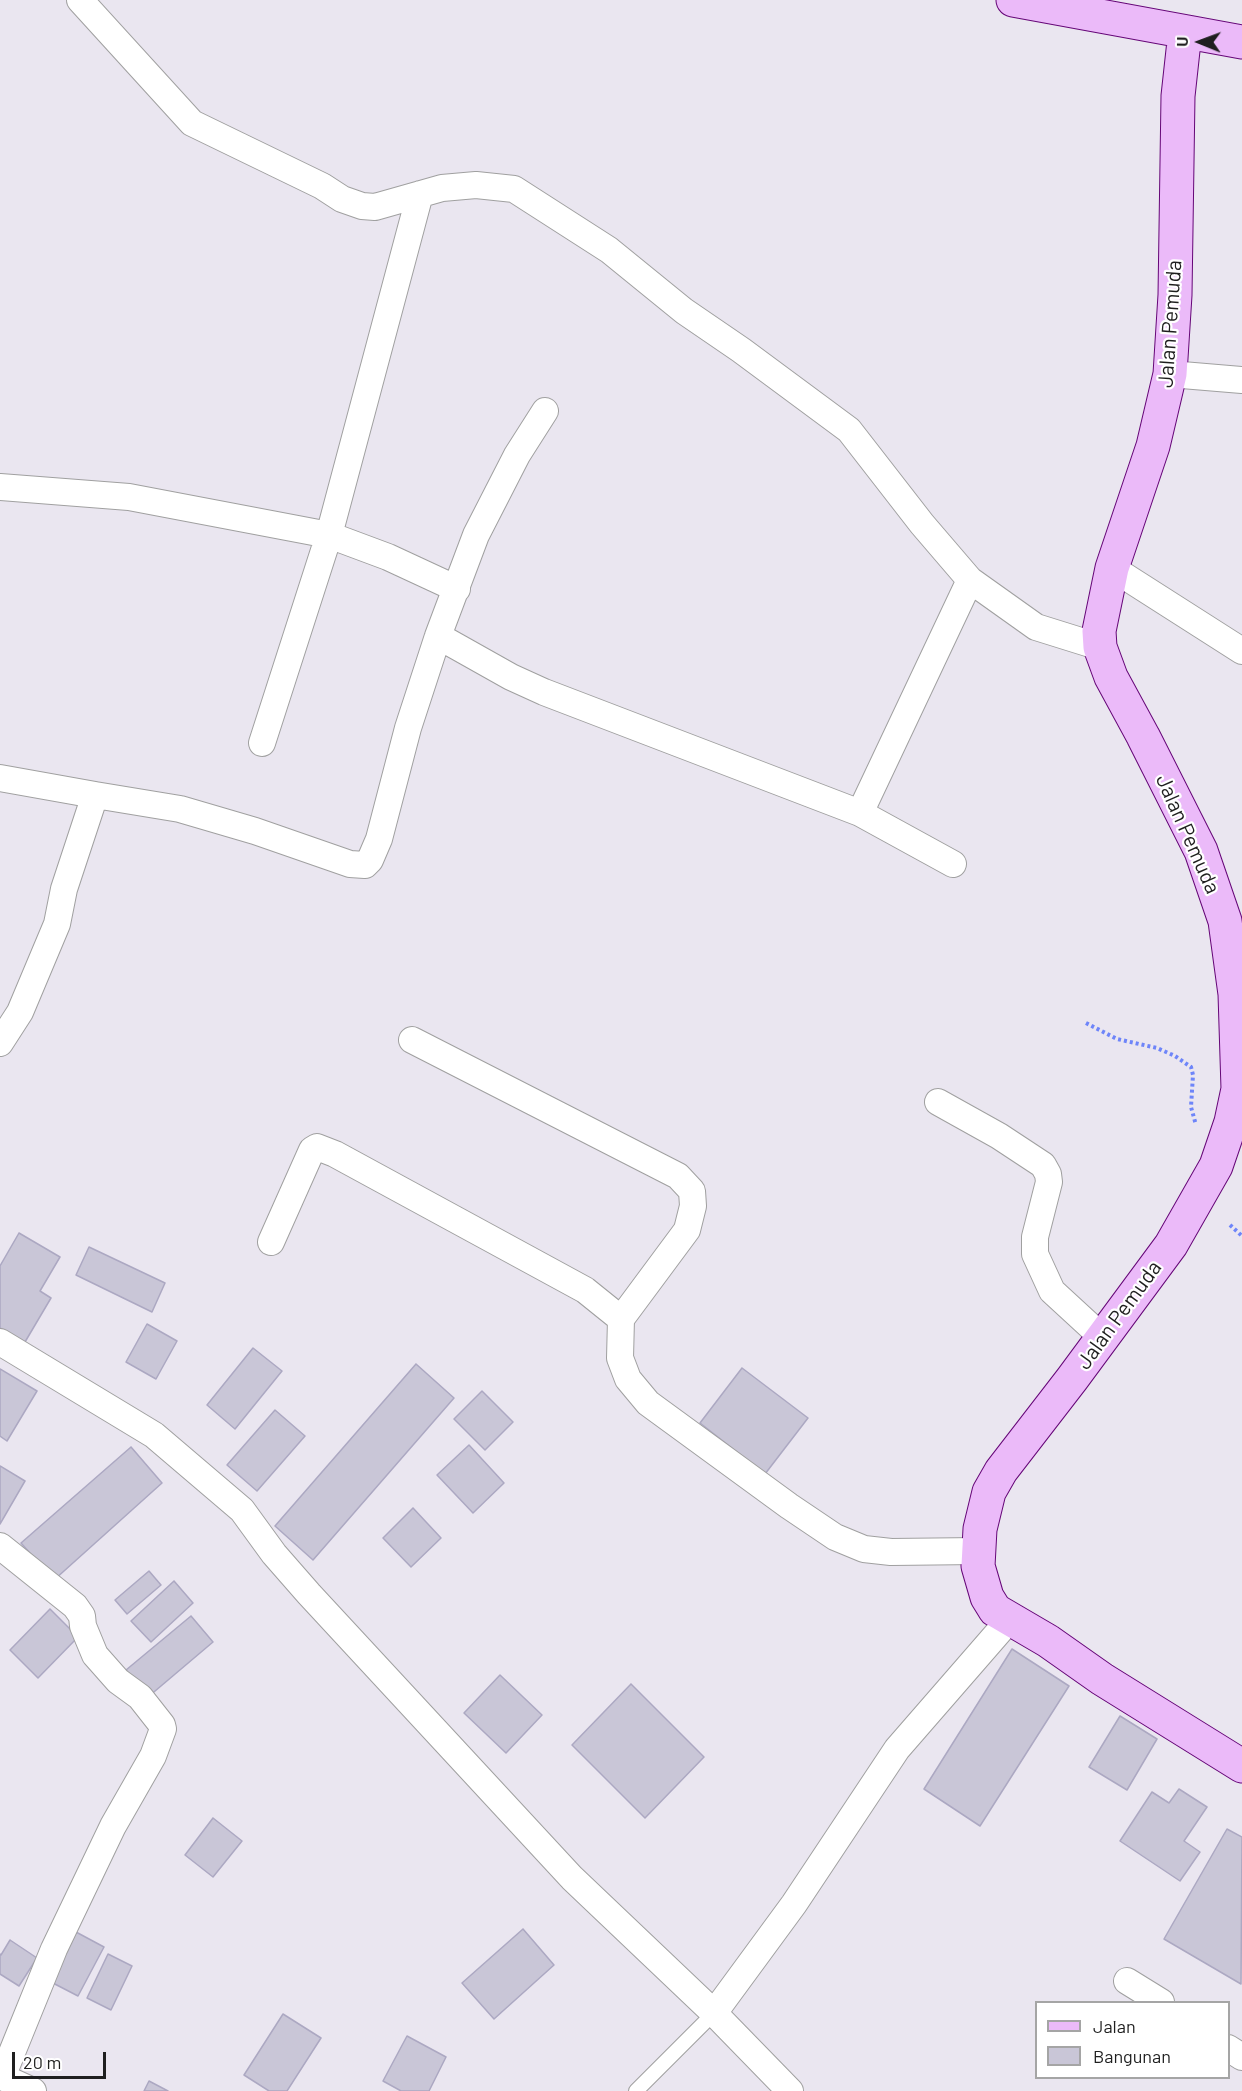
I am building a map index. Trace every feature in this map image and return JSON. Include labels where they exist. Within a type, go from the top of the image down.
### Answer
[{"type":"street","points":[[80,0],[192,123],[322,186],[342,200],[375,207],[442,188],[476,184],[514,189],[609,250],[684,311],[849,430],[922,524],[970,580],[1036,627],[1100,647]]},
{"type":"street","points":[[1013,0],[1185,32],[1238,38]]},
{"type":"street","name":"Jalan Pemuda","points":[[1185,32],[1178,96],[1175,295],[1170,374],[1153,446],[1112,568],[1099,631],[1100,647],[1111,677],[1201,851],[1233,923],[1238,1089],[1231,1122],[1216,1166],[1171,1245],[1001,1471],[989,1492],[980,1529],[978,1551],[981,1582],[995,1610],[1242,1766]]},
{"type":"street","points":[[262,743],[328,535],[420,194]]},
{"type":"street","points":[[1170,374],[1242,380]]},
{"type":"street","points":[[0,778],[180,808],[255,831],[335,860],[364,865],[370,860],[379,839],[408,728],[438,636],[476,535],[517,455],[545,411]]},
{"type":"street","points":[[0,487],[129,497],[328,535],[388,557],[457,589]]},
{"type":"street","points":[[1112,568],[1242,651]]},
{"type":"street","points":[[860,813],[970,580]]},
{"type":"street","points":[[438,636],[511,677],[544,692],[860,813],[953,864]]},
{"type":"street","points":[[0,1043],[20,1012],[57,924],[62,897],[95,795]]},
{"type":"street","points":[[412,1040],[678,1176],[692,1191],[693,1206],[687,1230],[621,1319],[620,1358],[628,1379],[648,1403],[835,1537],[864,1549],[891,1552],[978,1551]]},
{"type":"street","points":[[938,1102],[999,1136],[1043,1165],[1049,1182],[1035,1237],[1035,1254],[1052,1291],[1102,1337]]},
{"type":"street","points":[[271,1242],[309,1155],[317,1147],[377,1175],[585,1290],[621,1319]]},
{"type":"street","points":[[0,1342],[154,1435],[242,1510],[274,1554],[309,1594],[572,1878],[714,2013],[790,2091]]},
{"type":"street","points":[[0,1546],[75,1606],[82,1616],[83,1626],[95,1655],[118,1682],[140,1697],[163,1729],[153,1756],[113,1826],[54,1949],[1,2076],[33,2091]]},
{"type":"street","points":[[714,2013],[794,1904],[897,1749],[1010,1619]]},
{"type":"street","points":[[1127,1981],[1159,2001]]},
{"type":"lane","points":[[636,2091],[714,2013]]},
{"type":"path","points":[[1086,1023],[1117,1039],[1157,1048],[1175,1056],[1191,1068],[1193,1075],[1191,1107],[1195,1122],[1216,1166]]},
{"type":"path","points":[[1230,1225],[1242,1236]]},
{"type":"building","points":[[19,1233],[60,1257],[40,1291],[51,1298],[25,1342],[0,1328],[0,1266]]},
{"type":"building","points":[[89,1247],[165,1283],[152,1312],[76,1275]]},
{"type":"building","points":[[147,1324],[177,1341],[156,1379],[126,1362]]},
{"type":"building","points":[[253,1348],[282,1371],[235,1429],[207,1405]]},
{"type":"building","points":[[416,1364],[454,1398],[313,1560],[275,1526]]},
{"type":"building","points":[[742,1368],[808,1418],[765,1474],[700,1423]]},
{"type":"building","points":[[0,1369],[37,1391],[7,1441],[0,1436]]},
{"type":"building","points":[[482,1391],[513,1422],[485,1450],[454,1419]]},
{"type":"building","points":[[275,1410],[305,1436],[257,1491],[227,1465]]},
{"type":"building","points":[[469,1445],[504,1483],[473,1513],[437,1475]]},
{"type":"building","points":[[131,1447],[162,1483],[54,1580],[21,1543]]},
{"type":"building","points":[[0,1466],[25,1481],[0,1524]]},
{"type":"building","points":[[413,1508],[441,1538],[411,1567],[383,1538]]},
{"type":"building","points":[[149,1571],[161,1585],[127,1614],[115,1600]]},
{"type":"building","points":[[174,1581],[193,1603],[151,1642],[131,1621]]},
{"type":"building","points":[[50,1609],[78,1637],[38,1678],[10,1650]]},
{"type":"building","points":[[191,1616],[213,1642],[148,1697],[126,1670]]},
{"type":"building","points":[[1012,1649],[1069,1686],[980,1826],[924,1789]]},
{"type":"building","points":[[500,1675],[542,1715],[506,1753],[464,1713]]},
{"type":"building","points":[[631,1684],[704,1757],[645,1818],[572,1745]]},
{"type":"building","points":[[1120,1716],[1157,1739],[1127,1790],[1089,1767]]},
{"type":"building","points":[[1179,1789],[1207,1807],[1184,1841],[1200,1852],[1180,1881],[1120,1841],[1152,1792],[1169,1803]]},
{"type":"building","points":[[213,1818],[242,1841],[213,1877],[185,1855]]},
{"type":"building","points":[[1227,1829],[1242,1837],[1241,1984],[1164,1939]]},
{"type":"building","points":[[523,1929],[554,1965],[494,2019],[462,1983]]},
{"type":"building","points":[[76,1932],[104,1947],[78,1996],[49,1981]]},
{"type":"building","points":[[10,1940],[37,1958],[19,1986],[0,1974],[0,1954]]},
{"type":"building","points":[[108,1954],[132,1966],[111,2010],[87,1998]]},
{"type":"building","points":[[283,2014],[321,2038],[287,2091],[269,2091],[244,2075]]},
{"type":"building","points":[[407,2036],[446,2057],[429,2091],[401,2091],[383,2081]]},
{"type":"building","points":[[149,2081],[168,2091],[144,2091]]}]
